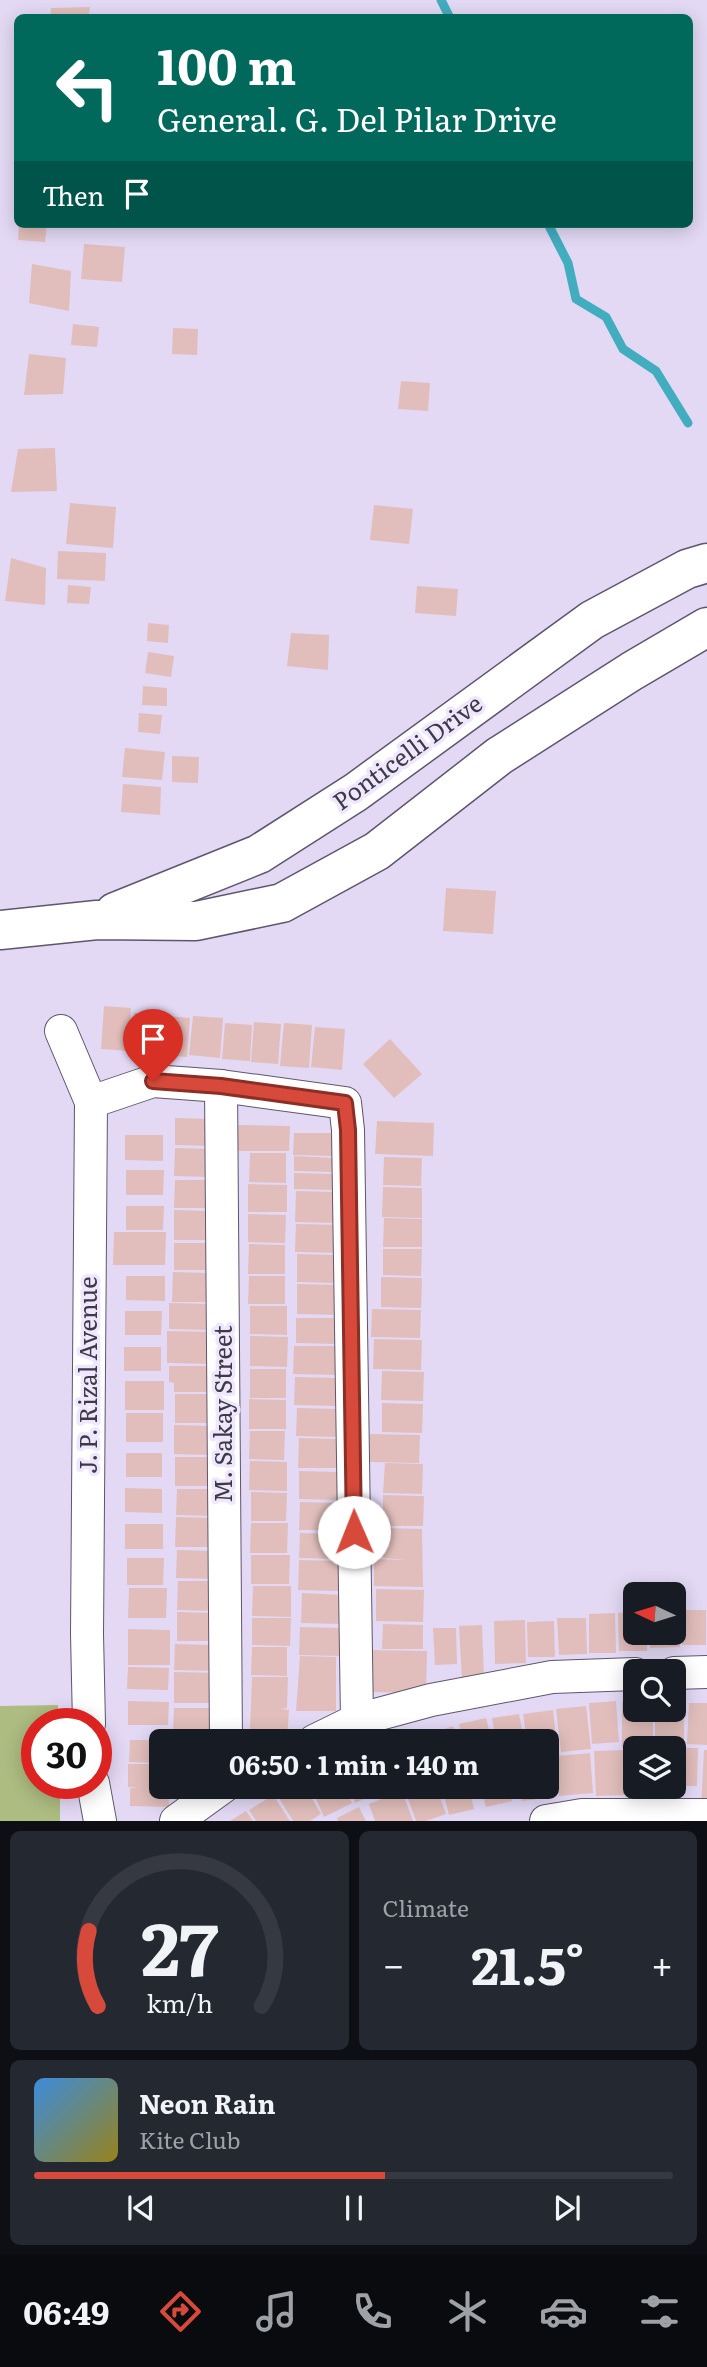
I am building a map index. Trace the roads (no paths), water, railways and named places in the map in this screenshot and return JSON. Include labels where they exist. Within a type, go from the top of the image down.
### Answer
[{"type":"street","name":"Ponticelli Drive","points":[[97,920],[259,854],[356,792],[592,621],[687,569],[707,563]]},
{"type":"street","points":[[665,581],[703,629]]},
{"type":"street","name":"Ponticelli Drive","points":[[0,930],[97,920],[196,921],[282,902],[377,851],[499,756],[703,629]]},
{"type":"street","name":"J. P. Rizal Avenue","points":[[61,1031],[91,1102],[89,1708]]},
{"type":"street","points":[[91,1102],[153,1081],[221,1086],[345,1103],[348,1143],[357,1720]]},
{"type":"street","name":"M. Sakay Street","points":[[221,1086],[226,1729]]},
{"type":"street","points":[[686,1673],[707,1672]]},
{"type":"street","points":[[339,1729],[357,1720],[431,1700],[552,1677],[623,1674]]},
{"type":"street","points":[[96,1799],[100,1821]]},
{"type":"street","points":[[176,1821],[206,1799]]},
{"type":"street","points":[[546,1821],[706,1817]]},
{"type":"waterway","points":[[441,0],[448,14]]},
{"type":"waterway","points":[[550,228],[568,263],[576,299],[606,317],[623,349],[656,371],[688,423]]}]
